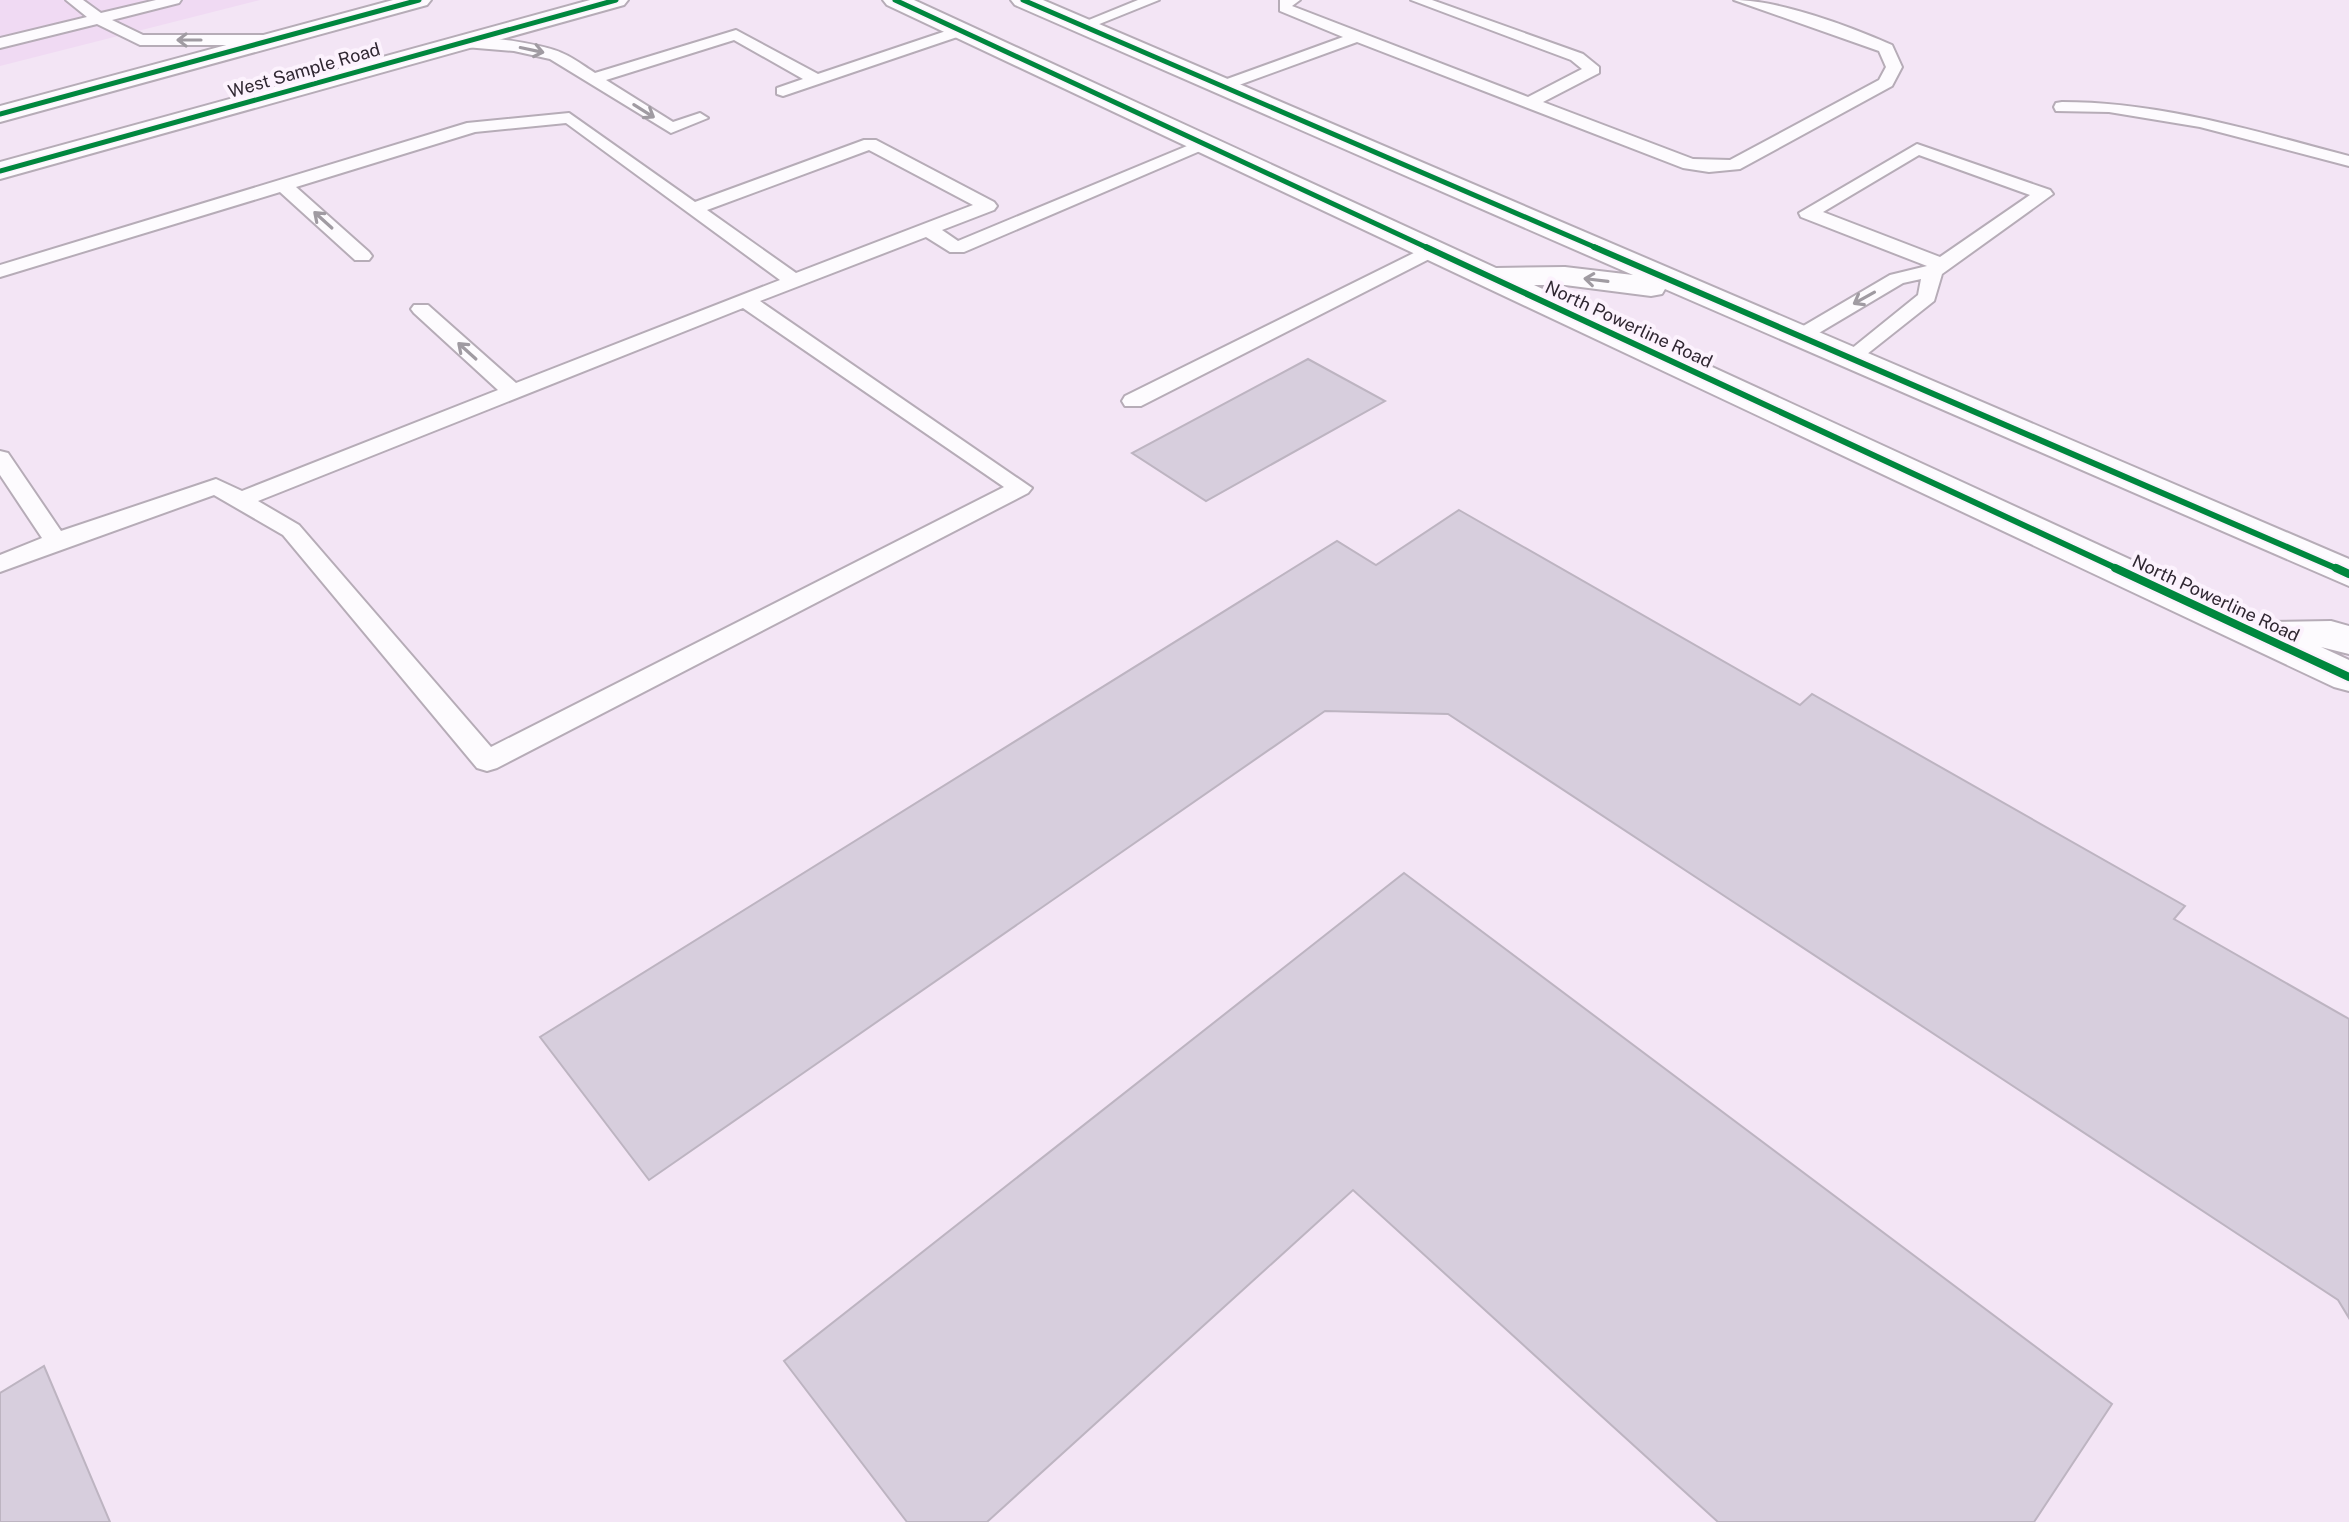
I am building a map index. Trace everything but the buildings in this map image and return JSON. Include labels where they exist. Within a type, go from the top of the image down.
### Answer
[{"type":"main road","name":"West Sample Road","points":[[0,114],[419,0]]},
{"type":"main road","name":"West Sample Road","points":[[0,171],[616,0]]},
{"type":"main road","name":"North Powerline Road","points":[[895,0],[2349,677]]},
{"type":"main road","points":[[1023,0],[2349,574]]},
{"type":"main road","points":[[1487,276],[1565,276],[1701,294]]},
{"type":"main road","points":[[2257,634],[2331,634],[2349,640]]},
{"type":"lane","points":[[73,0],[99,19],[140,40],[267,40]]},
{"type":"lane","points":[[0,43],[174,0]]},
{"type":"lane","points":[[1082,26],[1152,0]]},
{"type":"lane","points":[[1293,0],[1285,3],[1285,8],[1689,164],[1709,167],[1734,165],[1886,83],[1894,67],[1886,48],[1861,37],[1741,0]]},
{"type":"lane","points":[[1418,0],[1577,57],[1593,70],[1529,103]]},
{"type":"lane","points":[[783,91],[961,31]]},
{"type":"lane","points":[[592,79],[736,35],[817,80]]},
{"type":"lane","points":[[1222,86],[1357,37]]},
{"type":"lane","points":[[465,42],[514,46],[555,55],[671,128],[700,118]]},
{"type":"lane","points":[[2062,107],[2109,107],[2201,122],[2349,161]]},
{"type":"lane","points":[[0,271],[473,127],[569,118],[793,280]]},
{"type":"lane","points":[[240,500],[793,280],[988,206],[870,144],[693,209]]},
{"type":"lane","points":[[927,229],[957,248],[1205,145]]},
{"type":"lane","points":[[1800,336],[1897,279],[1938,268],[2044,194],[1917,149],[1808,213],[1938,268]]},
{"type":"lane","points":[[283,185],[362,256]]},
{"type":"lane","points":[[1133,401],[1432,250]]},
{"type":"lane","points":[[1850,358],[1927,297],[1938,268]]},
{"type":"lane","points":[[0,564],[56,541],[216,486],[291,530],[487,761],[1020,488],[745,300]]},
{"type":"lane","points":[[421,309],[513,392]]},
{"type":"lane","points":[[0,458],[56,541]]},
{"type":"shaded area","points":[[0,0],[260,0],[0,66]]},
{"type":"cycle path","points":[[0,114],[419,0]]},
{"type":"cycle path","points":[[0,171],[616,0]]},
{"type":"cycle path","points":[[895,0],[2349,677]]},
{"type":"cycle path","points":[[1023,0],[2349,574]]}]
